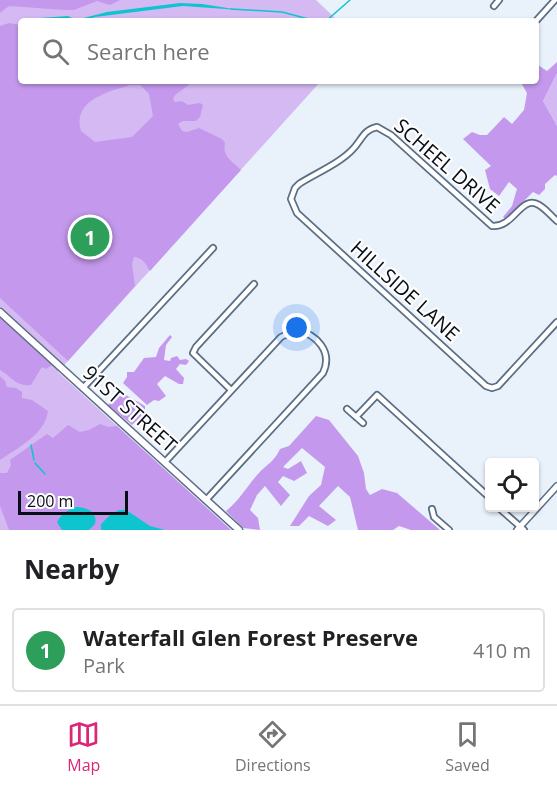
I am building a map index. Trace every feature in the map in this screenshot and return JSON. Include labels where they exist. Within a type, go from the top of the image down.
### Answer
[{"type":"main road","name":"91ST STREET","points":[[0,312],[239,530]]},
{"type":"street","points":[[494,6],[499,0]]},
{"type":"street","points":[[539,18],[555,0]]},
{"type":"street","name":"SCHEEL DRIVE","points":[[294,209],[291,199],[297,186],[346,156],[358,144],[366,131],[377,127],[391,135],[492,226],[498,227],[507,223],[524,205],[532,202],[557,221]]},
{"type":"street","name":"HILLSIDE LANE","points":[[294,209],[486,386],[492,388],[498,386],[557,322]]},
{"type":"street","points":[[83,388],[213,248]]},
{"type":"street","points":[[231,390],[193,353],[254,284]]},
{"type":"street","points":[[165,462],[286,333],[296,330],[304,332],[317,341],[324,349],[327,359],[323,373],[206,500]]},
{"type":"street","points":[[356,417],[376,395],[485,494]]},
{"type":"street","points":[[347,409],[363,423]]},
{"type":"street","points":[[504,512],[520,529],[557,486]]},
{"type":"street","points":[[432,509],[434,517],[449,530]]},
{"type":"shaded area","points":[[0,0],[316,0],[335,18],[18,18],[18,84],[318,84],[58,372],[231,530],[0,530]]},
{"type":"shaded area","points":[[0,0],[120,0],[110,5],[97,1],[74,10],[9,6],[0,13]]},
{"type":"shaded area","points":[[9,23],[18,24],[18,84],[190,84],[173,99],[175,102],[182,101],[188,105],[200,103],[203,105],[200,117],[196,121],[183,121],[178,124],[182,131],[187,132],[199,128],[222,139],[227,156],[241,170],[150,271],[142,260],[134,257],[132,264],[135,286],[68,361],[0,298],[0,26]],"holes":[[[130,85],[140,85],[149,94],[153,116],[132,137],[95,142],[81,131],[82,112],[87,105],[102,94]]]},
{"type":"shaded area","points":[[557,62],[557,73],[543,101],[557,126],[557,176],[555,175],[545,184],[545,189],[539,195],[533,192],[506,219],[503,217],[512,206],[517,189],[509,182],[499,196],[490,189],[485,170],[491,166],[463,139],[472,132],[487,135],[504,117],[512,124],[524,110],[527,93],[522,84],[539,84],[539,66],[547,71]]},
{"type":"shaded area","points":[[557,73],[557,126],[543,101]]},
{"type":"shaded area","points":[[0,318],[52,365],[46,369],[42,367],[31,385],[18,383],[0,370]]},
{"type":"shaded area","points":[[170,335],[172,337],[166,345],[164,360],[170,361],[171,358],[177,356],[180,360],[189,361],[186,365],[180,364],[176,369],[184,378],[183,384],[165,376],[157,384],[166,396],[147,405],[123,383],[127,372],[134,372],[144,358],[156,357],[159,348]]},
{"type":"shaded area","points":[[0,376],[7,387],[16,388],[22,392],[22,398],[32,400],[48,411],[46,420],[36,434],[0,460]]},
{"type":"shaded area","points":[[119,391],[145,406],[145,413],[132,425],[108,405]]},
{"type":"shaded area","points":[[316,416],[329,420],[358,456],[364,473],[366,489],[370,495],[382,489],[397,493],[440,530],[411,530],[399,526],[393,530],[358,530],[350,497],[338,486],[319,506],[336,520],[328,526],[309,516],[299,526],[290,526],[309,496],[321,485],[325,467],[302,448],[283,467],[288,469],[301,461],[307,473],[294,481],[283,476],[278,482],[290,495],[281,506],[265,486],[257,495],[250,510],[258,518],[260,530],[243,528],[226,511],[273,460],[280,449],[289,446]]},
{"type":"shaded area","points":[[100,424],[108,427],[117,426],[231,530],[9,530],[0,506],[0,473],[7,473],[11,465],[10,460],[47,434],[53,438],[68,425],[80,432]]},
{"type":"water","points":[[180,3],[240,10],[183,6],[84,18],[107,12]]},
{"type":"water","points":[[68,16],[72,18],[40,18]]},
{"type":"water","points":[[76,507],[91,511],[95,516],[95,524],[89,530],[62,530],[57,522],[65,513]]},
{"type":"water","points":[[119,510],[126,510],[150,526],[165,530],[101,530],[101,524]]},
{"type":"waterway","points":[[329,18],[350,0]]},
{"type":"waterway","points":[[231,9],[282,12],[305,18]]},
{"type":"waterway","points":[[31,445],[34,460]]},
{"type":"waterway","points":[[35,463],[45,474]]},
{"type":"place","name":"Waterfall Glen Forest Preserve","points":[[90,237]]}]
